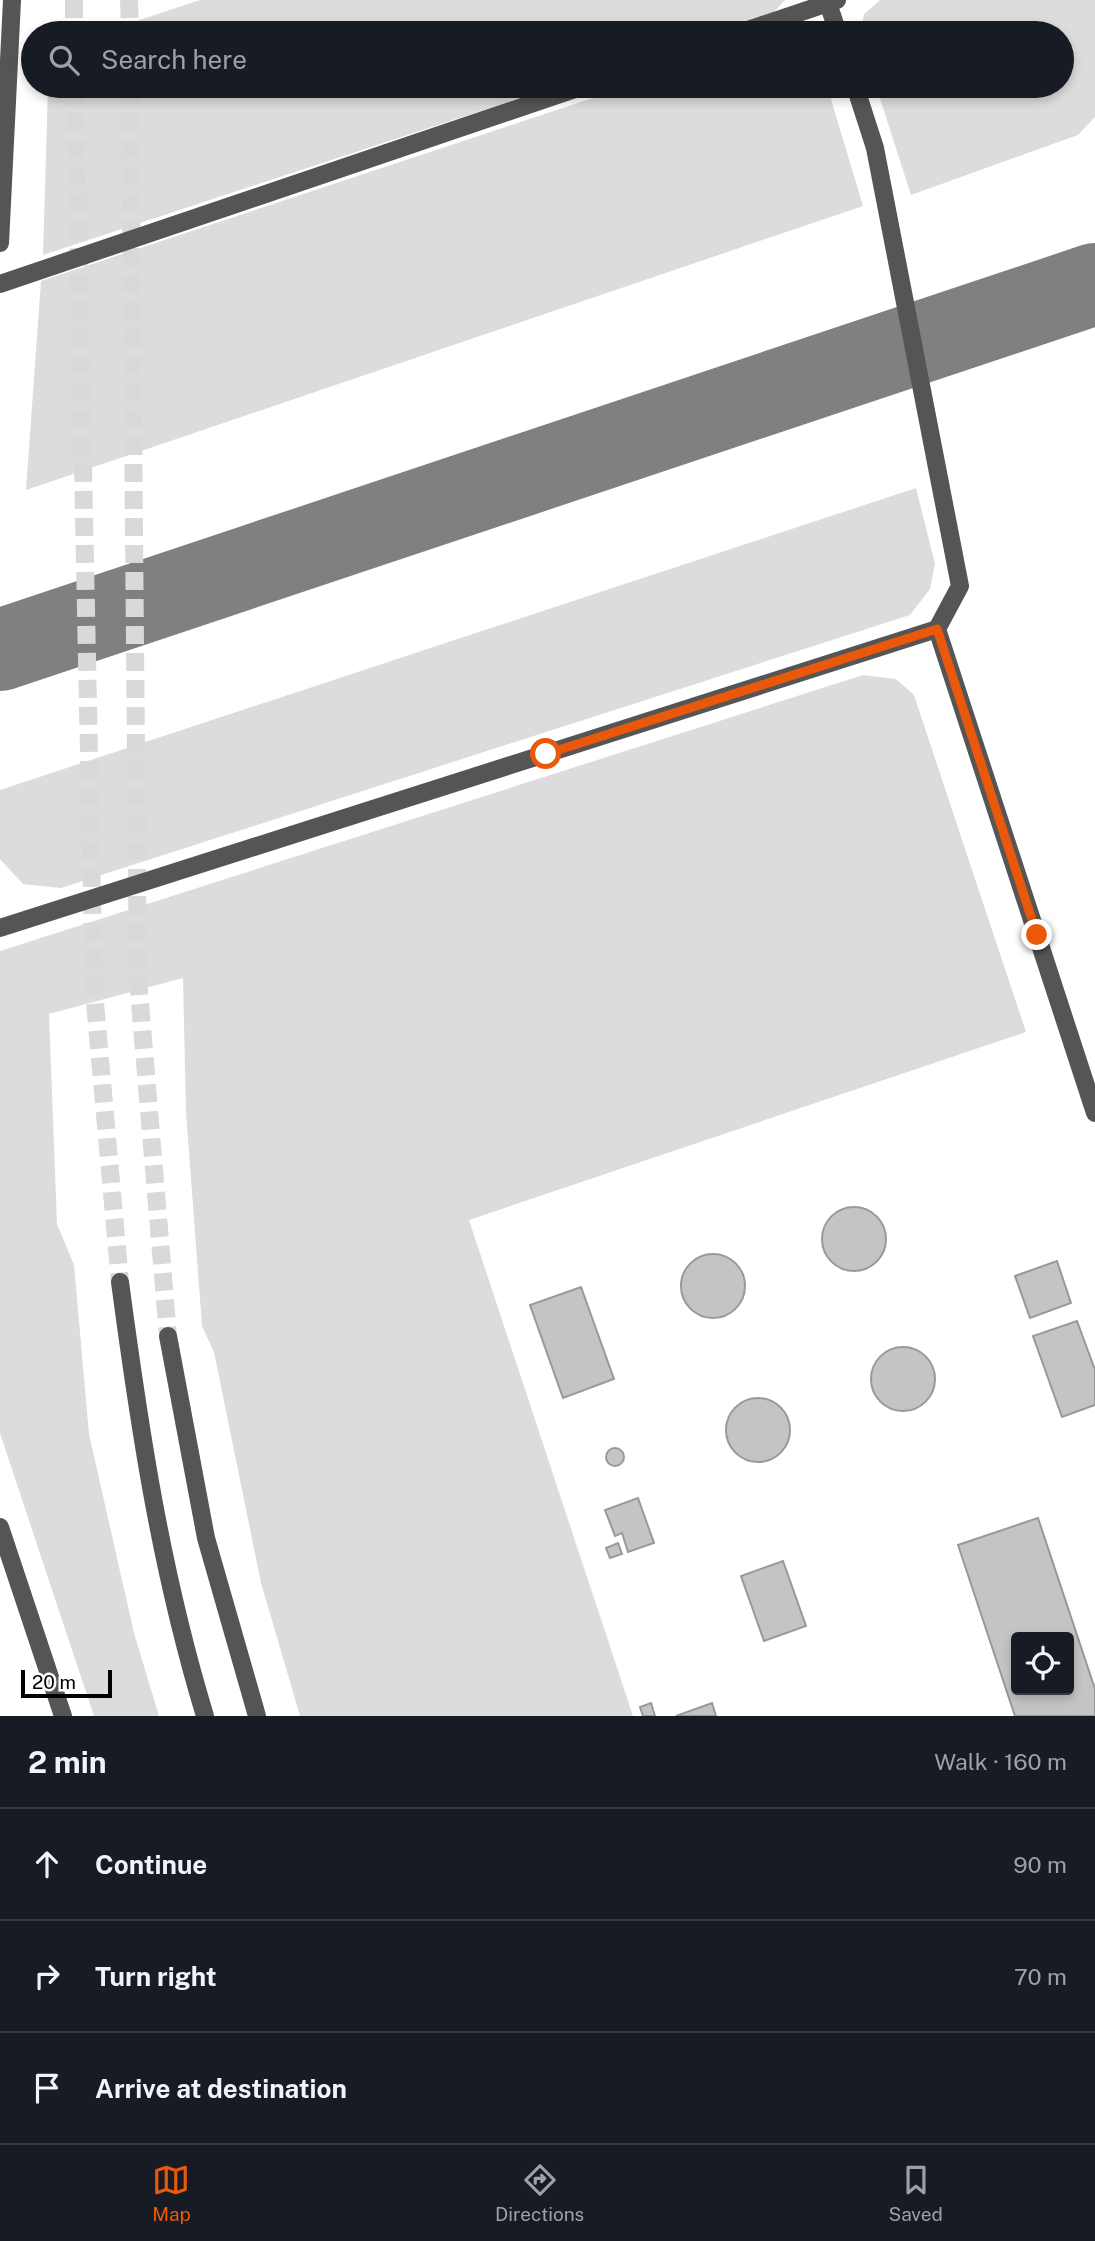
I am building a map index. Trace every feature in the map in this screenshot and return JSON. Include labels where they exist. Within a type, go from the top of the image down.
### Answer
[{"type":"street","points":[[0,243],[12,0]]},
{"type":"street","points":[[774,21],[831,1],[835,21]]},
{"type":"street","points":[[0,284],[549,98]]},
{"type":"street","points":[[0,928],[937,629],[960,586],[875,148],[859,98]]},
{"type":"street","points":[[937,629],[1095,1113]]},
{"type":"street","points":[[120,1282],[144,1462],[180,1633],[205,1716]]},
{"type":"street","points":[[168,1336],[206,1538],[257,1716]]},
{"type":"street","points":[[0,1527],[63,1716]]},
{"type":"shaded area","points":[[200,0],[785,0],[772,14],[751,21],[136,21]]},
{"type":"shaded area","points":[[880,0],[1095,0],[1095,117],[1078,135],[911,195],[880,98],[1074,98],[1074,21],[863,21],[864,14]]},
{"type":"shaded area","points":[[48,98],[520,98],[43,255]]},
{"type":"shaded area","points":[[593,98],[831,98],[863,206],[26,490],[41,281]]},
{"type":"shaded area","points":[[916,488],[935,564],[930,589],[910,615],[61,888],[23,884],[0,859],[0,790]]},
{"type":"shaded area","points":[[863,675],[896,679],[914,695],[1026,1032],[469,1220],[633,1716],[300,1716],[261,1583],[214,1352],[202,1326],[186,1112],[183,978],[49,1014],[57,1224],[74,1265],[89,1434],[134,1633],[159,1716],[94,1716],[0,1433],[0,951]]},
{"type":"building","points":[[854,1207],[877,1216],[886,1239],[877,1262],[854,1271],[831,1262],[822,1239],[831,1216]]},
{"type":"building","points":[[713,1254],[736,1263],[745,1286],[736,1309],[713,1318],[690,1309],[681,1286],[690,1263]]},
{"type":"building","points":[[1057,1261],[1071,1303],[1030,1318],[1015,1276]]},
{"type":"building","points":[[581,1287],[614,1379],[563,1398],[530,1305]]},
{"type":"building","points":[[1077,1321],[1095,1370],[1095,1405],[1062,1417],[1033,1336]]},
{"type":"building","points":[[903,1347],[926,1356],[935,1379],[926,1402],[903,1411],[880,1402],[871,1379],[880,1356]]},
{"type":"building","points":[[758,1398],[781,1407],[790,1430],[781,1453],[758,1462],[735,1453],[726,1430],[735,1407]]},
{"type":"building","points":[[611,1448],[619,1448],[624,1457],[622,1464],[611,1466],[606,1461],[606,1453]]},
{"type":"building","points":[[638,1498],[654,1543],[628,1552],[622,1533],[615,1536],[605,1510]]},
{"type":"building","points":[[1038,1518],[1095,1689],[1095,1716],[1015,1716],[958,1545]]},
{"type":"building","points":[[618,1543],[622,1554],[610,1558],[606,1548]]},
{"type":"building","points":[[783,1561],[806,1626],[764,1641],[741,1576]]},
{"type":"building","points":[[651,1703],[655,1716],[643,1716],[640,1707]]},
{"type":"building","points":[[712,1703],[716,1716],[676,1716]]},
{"type":"taxiway","points":[[0,650],[1095,284]]},
{"type":"tunnel","points":[[74,0],[74,21]]},
{"type":"tunnel","points":[[129,0],[130,21]]},
{"type":"tunnel","points":[[75,98],[94,992],[120,1282]]},
{"type":"tunnel","points":[[130,98],[138,979],[168,1336]]},
{"type":"route","points":[[546,754],[937,629],[1037,935]]}]
